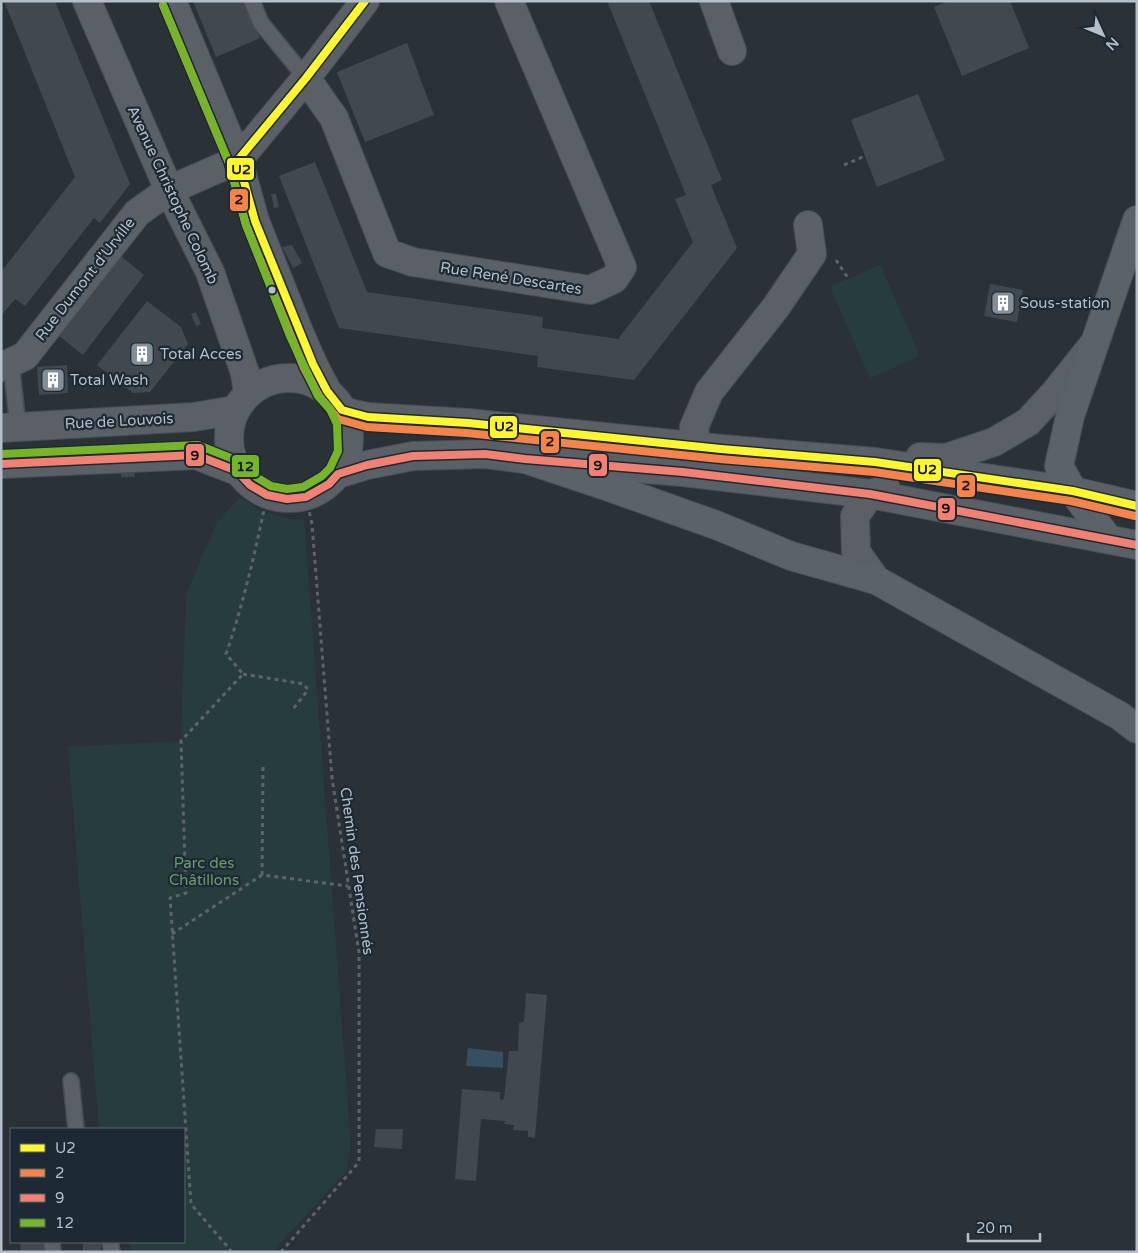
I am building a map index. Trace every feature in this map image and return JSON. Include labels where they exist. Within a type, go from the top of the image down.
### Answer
[{"type":"main road","points":[[1108,540],[1073,491],[1059,466],[1070,416],[1137,220]]},
{"type":"main road","points":[[525,459],[716,525],[791,556],[876,580],[1120,716],[1137,729]]},
{"type":"street","name":"Avenue Christophe Colomb","points":[[87,1],[169,190],[210,272],[245,373],[242,402]]},
{"type":"street","points":[[172,1],[238,160],[255,221],[299,332],[313,364],[335,401],[347,421],[348,454],[338,474],[329,484],[306,496],[287,499],[267,495],[250,485],[237,471],[231,456],[228,440],[230,425],[242,402],[262,384],[279,378],[296,378],[313,382],[335,401],[354,414],[368,417],[468,423],[875,462],[1073,491],[1137,506]]},
{"type":"street","points":[[238,160],[306,78],[365,1]]},
{"type":"street","name":"Rue René Descartes","points":[[306,78],[334,118],[387,253],[413,262],[590,290],[614,279],[622,267],[509,1]]},
{"type":"street","points":[[714,1],[732,51]]},
{"type":"street","name":"Rue Dumont d'Urville","points":[[6,365],[25,356],[137,213],[169,190],[238,160]]},
{"type":"street","points":[[709,447],[694,427],[709,392],[776,307],[812,254],[808,225]]},
{"type":"street","points":[[709,447],[946,458],[994,442],[1028,422],[1053,395],[1094,344]]},
{"type":"street","name":"Rue de Louvois","points":[[9,428],[194,417],[242,402]]},
{"type":"street","points":[[338,474],[367,465],[413,456],[484,454],[683,472],[870,494],[1137,545]]},
{"type":"street","points":[[1,464],[196,455],[237,471]]},
{"type":"street","points":[[876,580],[856,552],[855,516],[870,494],[912,480],[976,476]]},
{"type":"lane","points":[[252,1],[261,23],[306,78]]},
{"type":"lane","points":[[6,365],[9,428]]},
{"type":"lane","points":[[71,1082],[76,1128]]},
{"type":"path","points":[[844,165],[865,156]]},
{"type":"path","points":[[267,495],[253,568],[239,618],[226,654],[243,674],[304,684],[308,690],[293,709]]},
{"type":"path","name":"Chemin des Pensionnés","points":[[281,1252],[359,1162],[359,953],[332,778],[312,524],[306,496]]},
{"type":"path","points":[[232,1252],[191,1204],[170,898],[186,893],[181,742],[243,674]]},
{"type":"path","points":[[262,875],[263,767]]},
{"type":"path","points":[[172,934],[262,875],[348,886]]},
{"type":"green space","points":[[880,265],[920,356],[870,378],[830,287]]},
{"type":"green space","name":"Parc des Châtillons","points":[[240,497],[261,511],[284,518],[304,520],[351,1147],[346,1172],[272,1252],[131,1252],[130,1243],[185,1243],[185,1128],[99,1128],[68,747],[181,741],[186,595],[216,524]]},
{"type":"water","points":[[468,1048],[503,1052],[503,1068],[466,1066]]},
{"type":"building","points":[[4,1],[55,1],[130,184],[100,223],[94,218],[25,306],[15,299],[1,316],[1,272],[75,177]]},
{"type":"building","points":[[193,1],[245,1],[260,38],[216,57]]},
{"type":"building","points":[[607,1],[649,1],[722,180],[711,185],[737,248],[634,380],[537,367],[538,356],[339,328],[279,176],[315,162],[367,292],[543,317],[542,328],[618,339],[693,242],[675,199],[686,195]]},
{"type":"building","points":[[949,1],[1010,1],[1029,48],[962,76],[934,7]]},
{"type":"building","points":[[407,43],[434,115],[365,142],[337,72]]},
{"type":"building","points":[[918,94],[945,160],[877,187],[851,120]]},
{"type":"building","points":[[271,194],[276,194],[279,207],[274,208]]},
{"type":"building","points":[[292,245],[302,263],[293,268],[282,247]]},
{"type":"building","points":[[121,256],[144,275],[83,355],[59,336]]},
{"type":"building","name":"Sous-station","points":[[990,284],[1023,290],[1017,322],[984,316]]},
{"type":"building","name":"Total Acces","points":[[147,301],[181,327],[188,344],[150,392],[133,393],[97,365]]},
{"type":"building","points":[[196,312],[201,324],[196,326],[191,314]]},
{"type":"building","name":"Total Wash","points":[[67,365],[68,393],[39,395],[37,367]]},
{"type":"building","points":[[121,472],[134,472],[135,477],[121,477]]},
{"type":"building","points":[[526,993],[547,995],[535,1138],[528,1137],[528,1131],[513,1130],[514,1125],[504,1124],[505,1121],[481,1119],[476,1181],[455,1179],[462,1089],[500,1092],[500,1100],[504,1099],[509,1051],[518,1051],[519,1023],[524,1022]]},
{"type":"building","points":[[376,1129],[403,1129],[402,1149],[374,1147]]},
{"type":"building","points":[[20,1243],[47,1243],[48,1252],[21,1252]]},
{"type":"building","points":[[83,1243],[101,1243],[101,1252],[83,1252]]},
{"type":"transit line","name":"U2","points":[[365,1],[306,78],[238,160],[255,221],[313,364],[327,391],[342,410],[368,417],[468,423],[721,449],[875,462],[1073,491],[1137,506]]},
{"type":"transit line","name":"2","points":[[163,5],[229,163],[246,225],[304,368],[319,396],[338,419],[367,427],[467,433],[720,459],[874,472],[1071,501],[1135,516]]},
{"type":"transit line","name":"12","points":[[1,454],[198,445],[241,462],[256,477],[271,486],[287,489],[303,487],[322,476],[330,468],[338,451],[337,424],[330,409],[318,396],[290,336],[246,225],[229,163],[163,5]]},
{"type":"transit line","name":"9","points":[[1,464],[196,455],[237,471],[250,485],[267,495],[287,499],[306,497],[329,484],[338,474],[367,465],[413,456],[485,454],[683,472],[870,494],[1137,545]]},
{"type":"place","name":"Sous-station","points":[[1003,303]]},
{"type":"place","name":"Total Acces","points":[[142,354]]},
{"type":"place","name":"Total Wash","points":[[53,380]]}]
